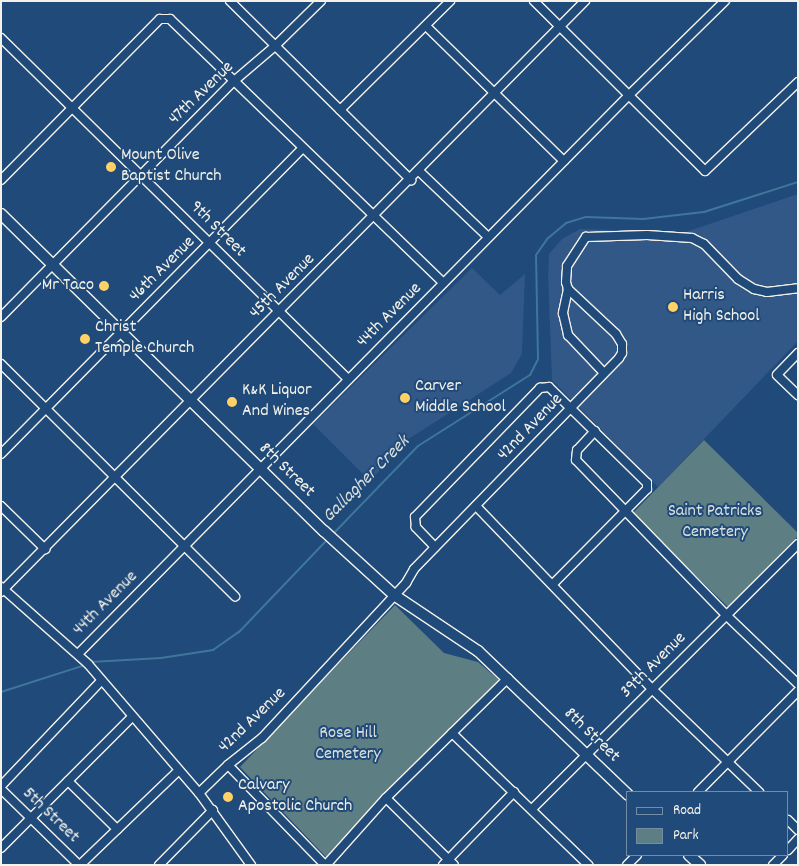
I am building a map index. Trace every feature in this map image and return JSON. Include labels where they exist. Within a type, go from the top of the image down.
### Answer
[{"type":"main road","name":"8th Street","points":[[1,214],[324,531],[394,595],[471,646],[508,678],[626,793]]},
{"type":"main road","points":[[690,856],[700,865]]},
{"type":"street","points":[[230,1],[411,180]]},
{"type":"street","name":"47th Avenue","points":[[1,317],[234,81],[275,46],[321,1]]},
{"type":"street","points":[[340,110],[450,1]]},
{"type":"street","points":[[534,1],[705,171],[798,82]]},
{"type":"street","name":"45th Avenue","points":[[2,590],[116,478],[420,171],[585,1]]},
{"type":"street","name":"44th Avenue","points":[[81,656],[184,546],[348,379],[629,95],[725,1]]},
{"type":"street","points":[[1,180],[160,19],[170,19],[302,149],[443,283]]},
{"type":"street","points":[[426,26],[564,161]]},
{"type":"street","name":"9th Street","points":[[1,38],[348,379]]},
{"type":"street","name":"46th Avenue","points":[[1,454],[302,149]]},
{"type":"street","points":[[420,171],[488,237]]},
{"type":"street","points":[[604,373],[568,335],[563,313],[568,289],[567,266],[586,237],[647,235],[692,238],[704,244],[738,279],[754,289],[767,292],[798,288]]},
{"type":"street","name":"42nd Avenue","points":[[199,793],[262,738],[394,595],[435,547],[572,408],[622,353],[620,340],[568,289]]},
{"type":"street","points":[[798,353],[777,375],[798,395]]},
{"type":"street","points":[[1,364],[235,596]]},
{"type":"street","points":[[435,547],[416,527],[415,516],[540,388],[550,387],[647,483],[646,489],[625,512],[553,584]]},
{"type":"street","points":[[595,431],[577,450],[576,460],[726,615],[798,684]]},
{"type":"street","points":[[1,506],[45,549]]},
{"type":"street","points":[[476,506],[652,689],[758,791]]},
{"type":"street","name":"39th Avenue","points":[[532,809],[798,544]]},
{"type":"street","points":[[2,590],[81,656],[213,810],[251,865]]},
{"type":"street","points":[[228,766],[326,865],[386,798],[508,678]]},
{"type":"street","points":[[1,788],[101,681]]},
{"type":"street","points":[[699,791],[798,691]]},
{"type":"street","points":[[1,848],[132,717]]},
{"type":"street","points":[[452,733],[588,865]]},
{"type":"street","points":[[80,865],[179,770]]},
{"type":"street","points":[[68,781],[117,828]]},
{"type":"street","name":"5th Street","points":[[1,788],[80,865]]},
{"type":"street","points":[[386,798],[449,863],[514,792]]},
{"type":"street","points":[[159,865],[213,810]]},
{"type":"street","points":[[789,821],[798,830]]},
{"type":"street","points":[[789,849],[798,839]]},
{"type":"street","points":[[627,865],[636,856]]},
{"type":"street","points":[[773,865],[782,856]]},
{"type":"shaded area","name":"Harris High School","points":[[798,194],[798,341],[658,487],[552,380],[549,254],[562,239],[580,229],[686,232]]},
{"type":"shaded area","name":"Carver Middle School","points":[[472,268],[500,295],[525,274],[522,354],[511,373],[407,440],[370,481],[313,424]]},
{"type":"green space","name":"Saint Patricks Cemetery","points":[[704,440],[798,533],[798,536],[728,607],[632,514]]},
{"type":"green space","name":"Rose Hill Cemetery","points":[[395,605],[444,653],[478,662],[499,680],[327,858],[240,767]]},
{"type":"waterway","name":"Gallagher Creek","points":[[333,534],[418,446],[530,375],[538,359],[536,255],[547,239],[566,223],[586,217],[643,219],[704,212],[798,182]]},
{"type":"waterway","name":"Gallagher Creek","points":[[91,662],[161,658],[213,650],[239,632],[328,539]]},
{"type":"waterway","name":"Gallagher Creek","points":[[1,692],[85,665]]},
{"type":"place","name":"Mount Olive Baptist Church","points":[[111,167]]},
{"type":"place","name":"Mr Taco","points":[[104,286]]},
{"type":"place","name":"Harris High School","points":[[673,307]]},
{"type":"place","name":"Christ Temple Church","points":[[85,339]]},
{"type":"place","name":"Carver Middle School","points":[[405,398]]},
{"type":"place","name":"K&K Liquor And Wines","points":[[232,402]]},
{"type":"place","name":"Calvary Apostolic Church","points":[[228,797]]}]
